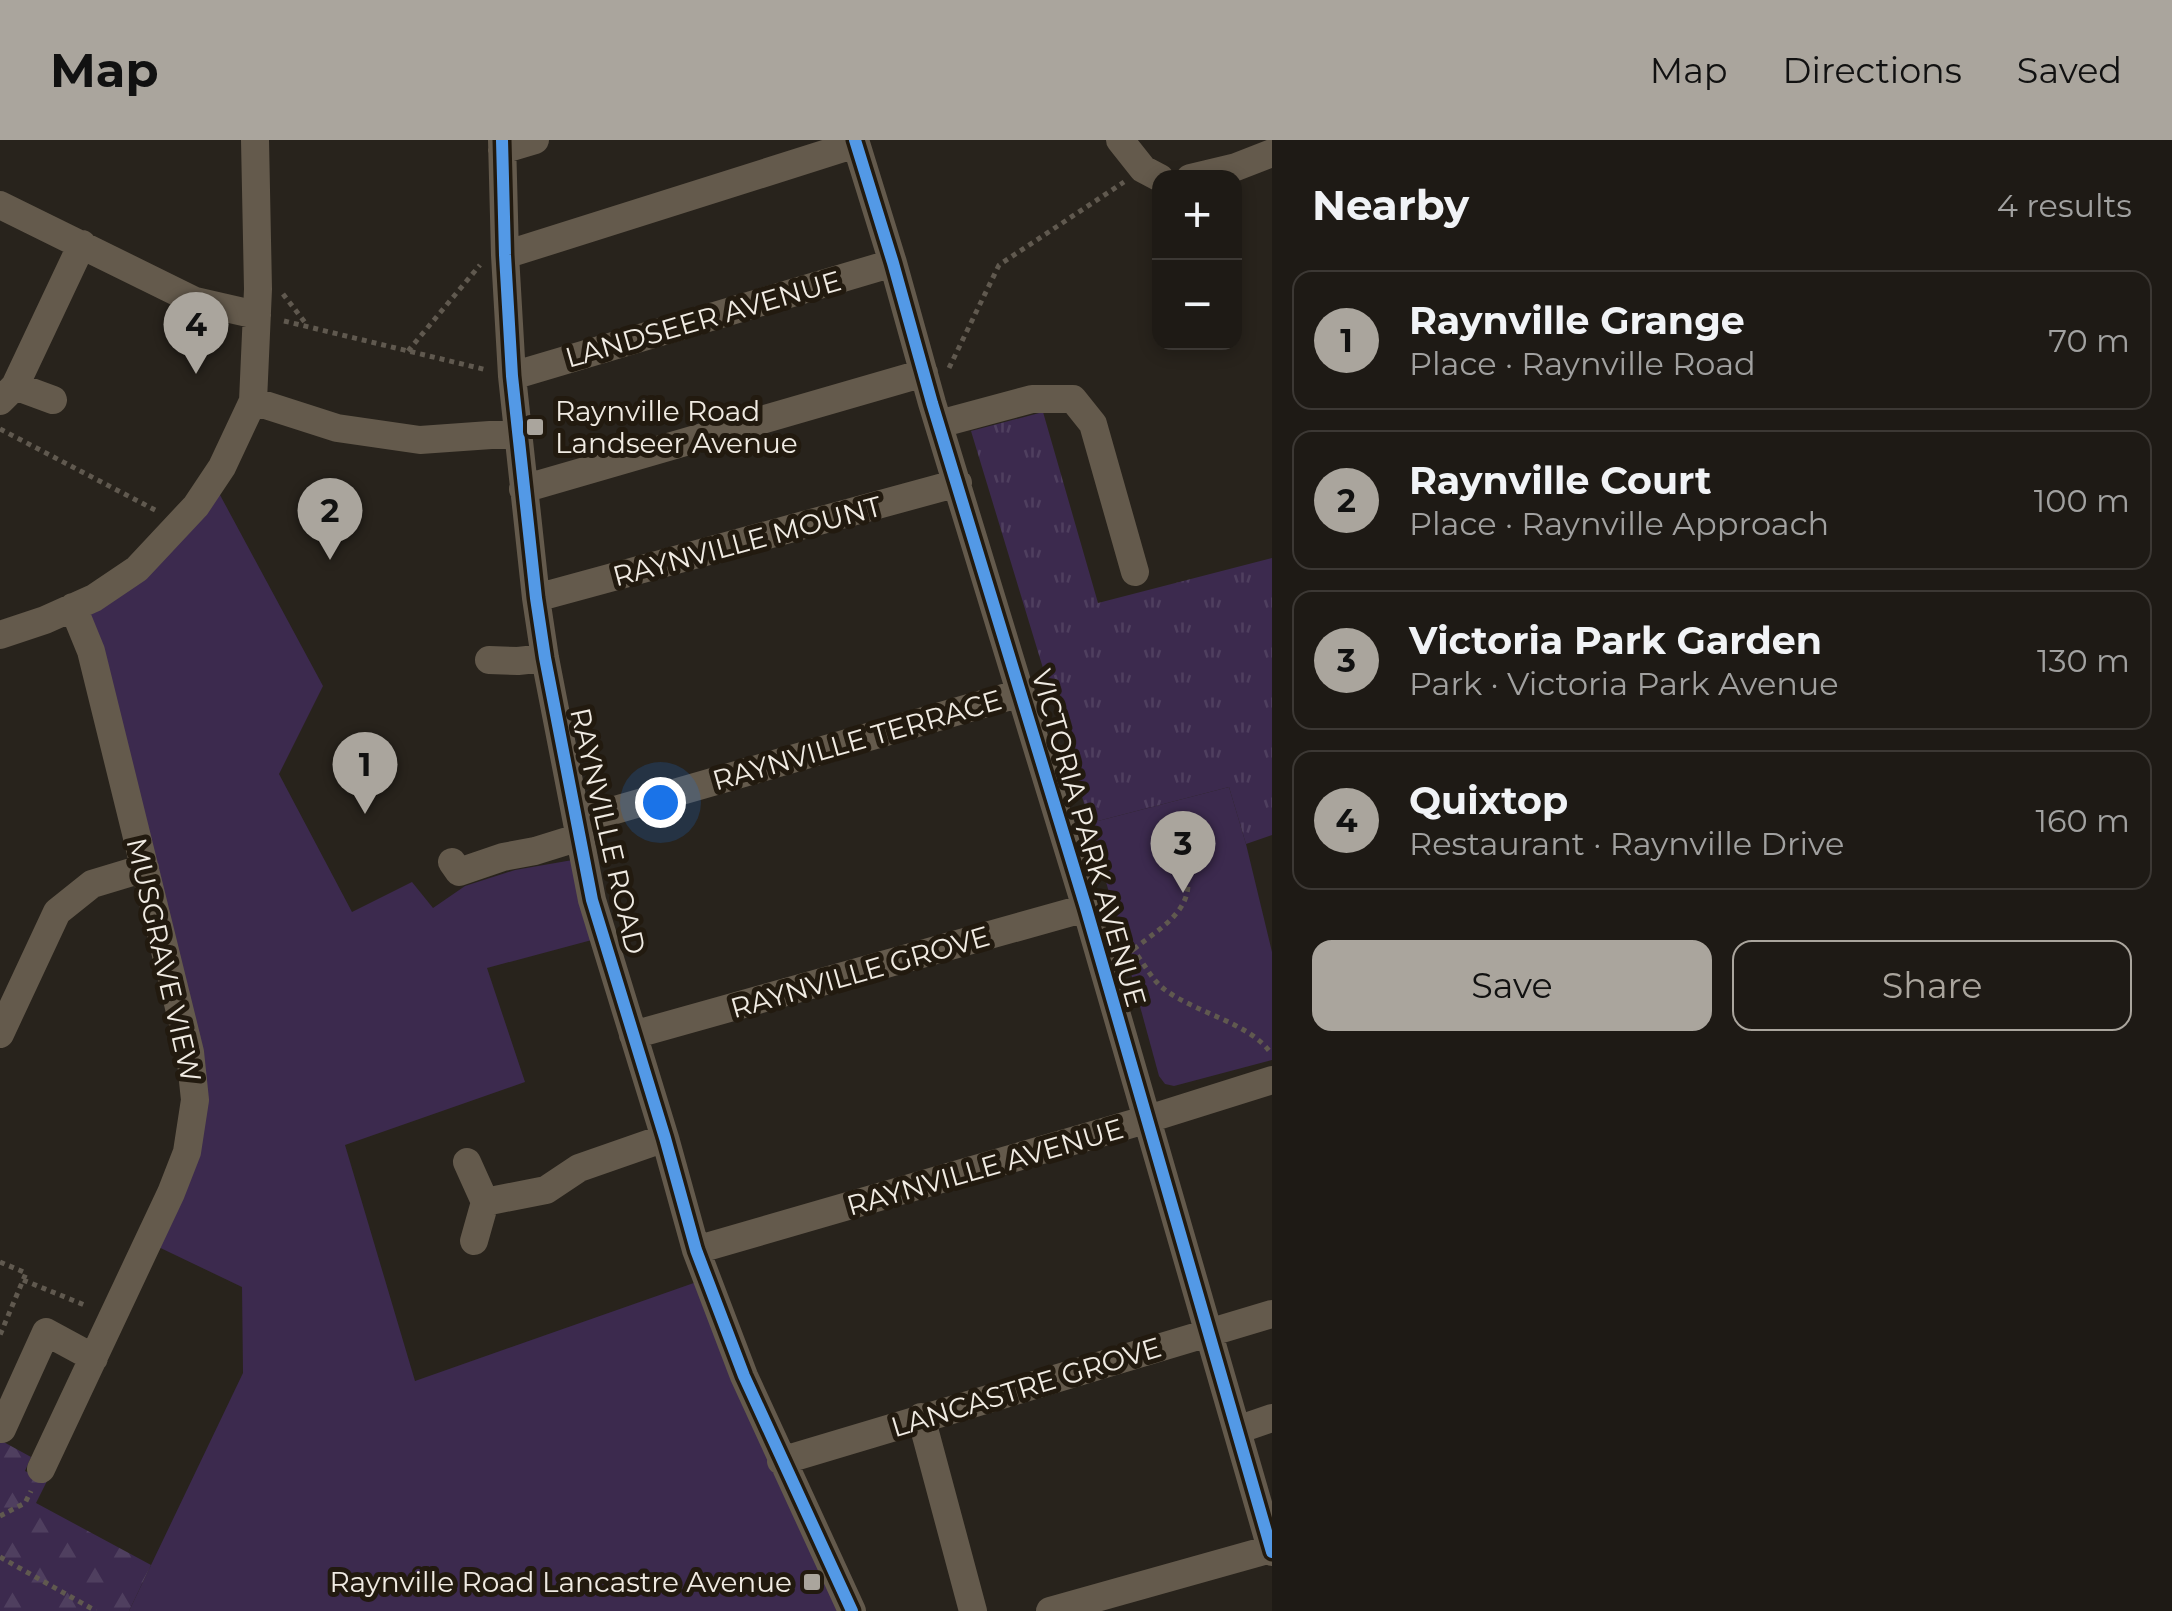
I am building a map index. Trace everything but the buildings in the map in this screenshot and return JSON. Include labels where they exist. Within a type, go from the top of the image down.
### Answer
[{"type":"street","points":[[0,635],[94,598],[137,569],[196,506],[222,467],[253,401],[257,315],[255,140]]},
{"type":"street","points":[[502,145],[535,140]]},
{"type":"street","points":[[1120,140],[1151,174]]},
{"type":"street","points":[[505,255],[855,142]]},
{"type":"street","name":"VICTORIA PARK AVENUE","points":[[855,142],[1086,908],[1272,1550]]},
{"type":"street","name":"RAYNVILLE ROAD","points":[[502,145],[512,376],[536,598],[592,900],[696,1250],[744,1376],[852,1611]]},
{"type":"street","points":[[1223,170],[1272,153]]},
{"type":"street","points":[[0,205],[196,302],[257,315]]},
{"type":"street","points":[[53,400],[8,394],[82,244]]},
{"type":"street","name":"LANDSEER AVENUE","points":[[512,376],[893,263]]},
{"type":"street","points":[[524,489],[924,373]]},
{"type":"street","points":[[935,414],[1032,399],[1072,399],[1093,424],[1135,572]]},
{"type":"street","points":[[253,401],[337,428],[420,440],[519,433]]},
{"type":"street","name":"RAYNVILLE MOUNT","points":[[536,598],[958,483]]},
{"type":"street","name":"MUSGRAVE VIEW","points":[[42,1469],[172,1193],[187,1152],[195,1100],[190,1052],[145,868],[90,650],[73,607]]},
{"type":"street","points":[[489,660],[545,658]]},
{"type":"street","name":"RAYNVILLE TERRACE","points":[[452,862],[459,872],[502,857],[536,851],[579,829],[1020,693]]},
{"type":"street","points":[[0,1034],[57,912],[92,884],[145,868]]},
{"type":"street","name":"RAYNVILLE GROVE","points":[[634,1035],[1086,908]]},
{"type":"street","name":"RAYNVILLE AVENUE","points":[[696,1250],[1272,1080]]},
{"type":"street","points":[[485,1202],[546,1190],[579,1168],[665,1138]]},
{"type":"street","points":[[467,1162],[485,1202],[474,1241]]},
{"type":"street","name":"LANCASTRE GROVE","points":[[782,1460],[1272,1314]]},
{"type":"street","points":[[2,1430],[46,1332],[94,1358]]},
{"type":"street","points":[[922,1417],[972,1611]]},
{"type":"street","points":[[1237,1430],[1272,1418]]},
{"type":"street","points":[[1050,1611],[1272,1550]]},
{"type":"path","points":[[935,414],[999,265],[1151,174]]},
{"type":"path","points":[[408,351],[482,263],[505,255]]},
{"type":"path","points":[[257,315],[512,376]]},
{"type":"path","points":[[0,429],[181,523]]},
{"type":"path","points":[[1134,949],[1173,918],[1184,904],[1189,892],[1185,867]]},
{"type":"path","points":[[1095,942],[1122,942],[1134,949],[1160,986],[1256,1036],[1272,1056]]},
{"type":"path","points":[[0,1262],[26,1274],[0,1335]]},
{"type":"path","points":[[23,1280],[57,1294]]},
{"type":"path","points":[[0,1516],[26,1503],[42,1469]]},
{"type":"path","points":[[0,1556],[96,1611]]},
{"type":"green space","points":[[1043,412],[1098,603],[1272,558],[1272,835],[1246,844],[1229,787],[1090,823],[971,431]]},
{"type":"green space","points":[[213,482],[323,686],[279,774],[352,912],[412,882],[433,908],[465,886],[515,870],[584,858],[603,937],[487,968],[525,1082],[345,1145],[415,1381],[708,1278],[844,1611],[129,1611],[243,1373],[242,1287],[148,1242],[195,1100],[73,607],[94,598]]},
{"type":"green space","points":[[1229,787],[1272,952],[1272,1060],[1174,1086],[1165,1084],[1159,1076],[1090,823]]},
{"type":"green space","points":[[0,1440],[31,1457],[25,1471],[47,1481],[36,1503],[151,1565],[129,1611],[0,1611]]},
{"type":"cycle path","points":[[502,140],[512,376],[536,598],[592,900],[696,1250],[744,1376],[852,1611]]},
{"type":"cycle path","points":[[855,140],[1086,908],[1272,1552]]},
{"type":"place","name":"Quixtop","points":[[196,374]]},
{"type":"place","name":"Raynville Road Landseer Avenue","points":[[535,427]]},
{"type":"place","name":"Raynville Court","points":[[330,560]]},
{"type":"place","name":"Raynville Grange","points":[[365,814]]},
{"type":"place","name":"Victoria Park Garden","points":[[1183,893]]},
{"type":"place","name":"Raynville Road Lancastre Avenue","points":[[812,1582]]}]
